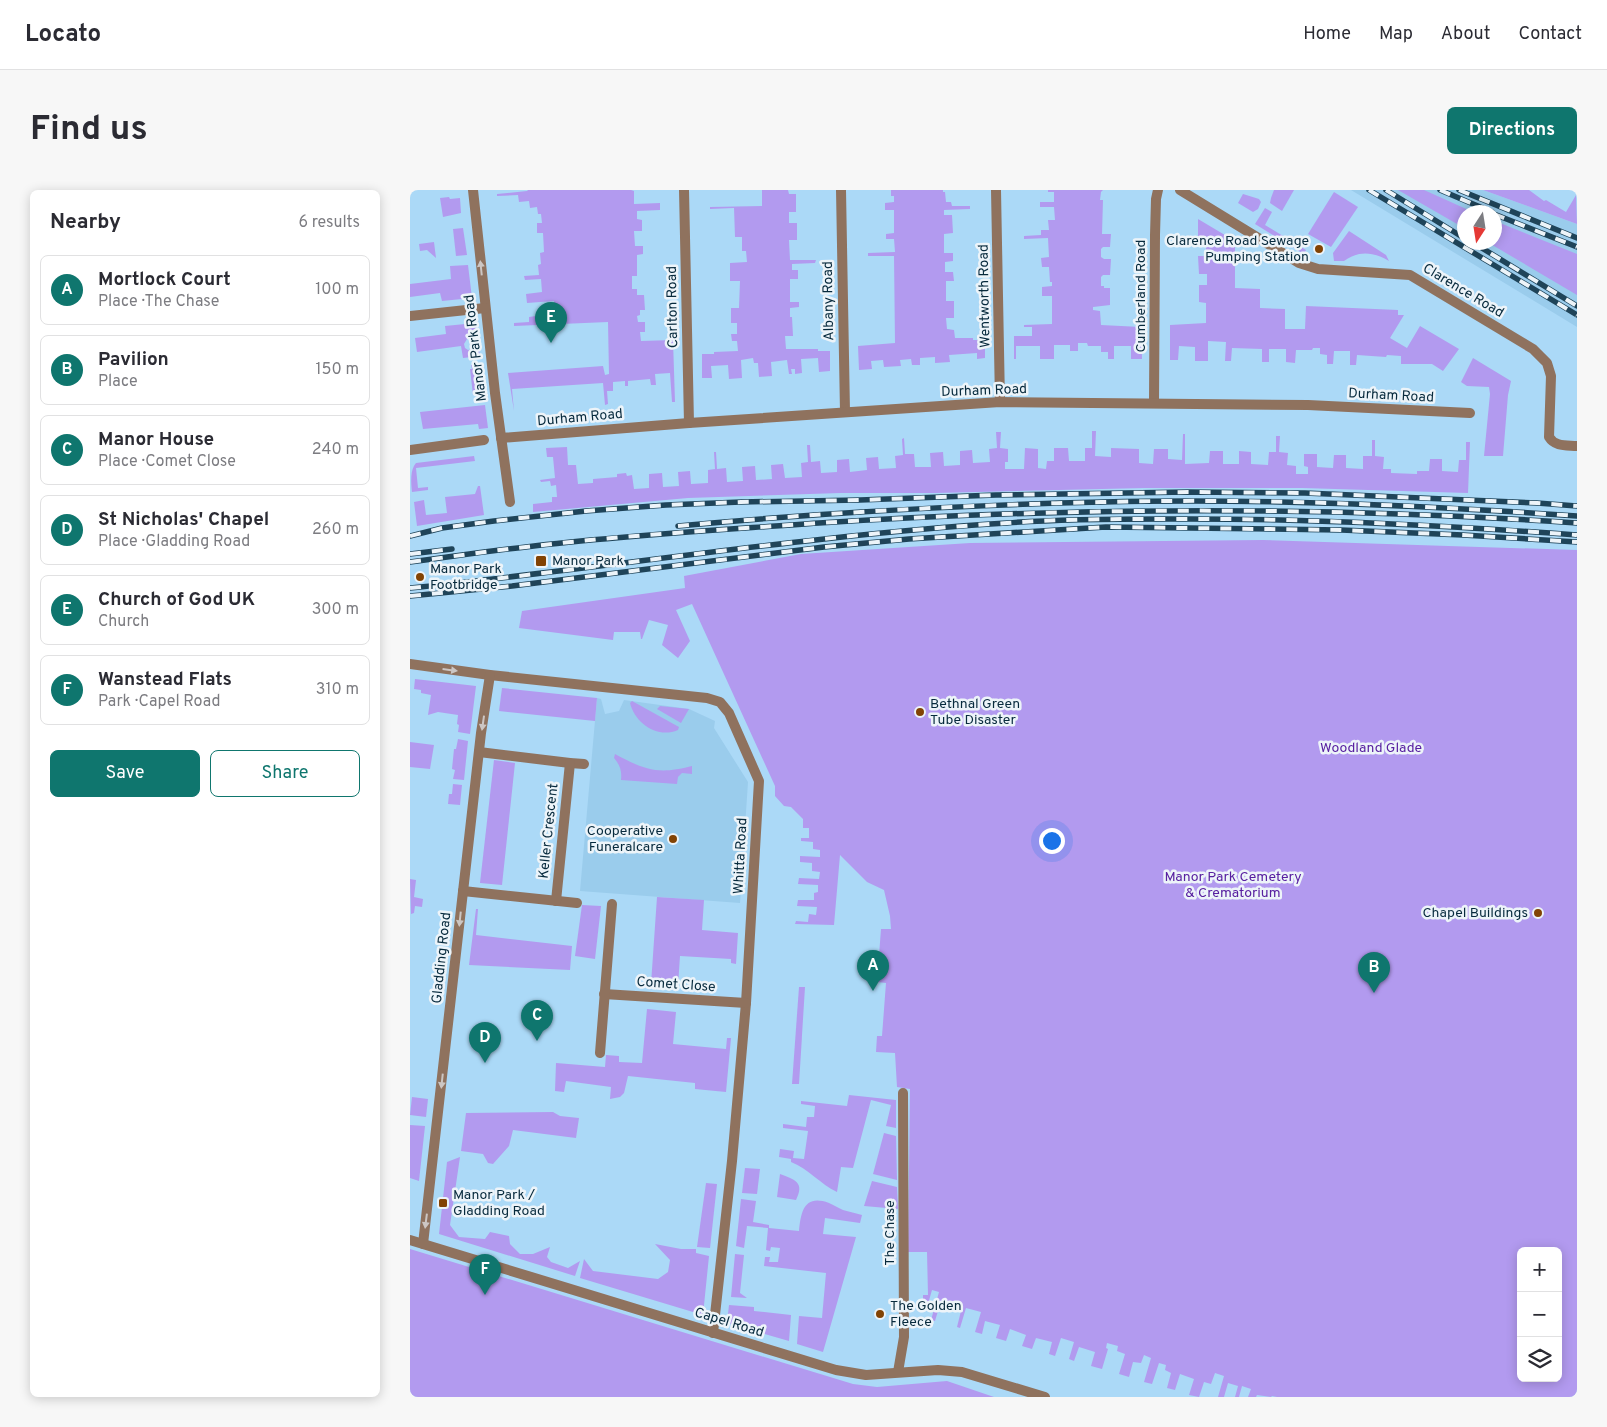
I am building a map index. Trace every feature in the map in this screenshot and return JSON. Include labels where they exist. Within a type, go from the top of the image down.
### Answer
[{"type":"street","name":"Manor Park Road","points":[[473,190],[485,308],[510,502]]},
{"type":"street","name":"Carlton Road","points":[[684,190],[689,423]]},
{"type":"street","name":"Albany Road","points":[[841,190],[845,412]]},
{"type":"street","name":"Wentworth Road","points":[[996,190],[1000,402]]},
{"type":"street","name":"Cumberland Road","points":[[1154,403],[1154,235],[1158,190]]},
{"type":"street","name":"Clarence Road","points":[[1180,190],[1299,263],[1318,269],[1410,275],[1533,349],[1547,363],[1551,376],[1549,436],[1552,442],[1577,446]]},
{"type":"street","points":[[410,316],[485,308]]},
{"type":"street","name":"Durham Road","points":[[501,438],[1000,402],[1308,405],[1470,413]]},
{"type":"street","points":[[410,450],[484,440]]},
{"type":"street","name":"Whitta Road","points":[[410,664],[490,675],[707,698],[720,702],[729,713],[759,781],[746,1003],[732,1161],[713,1332]]},
{"type":"street","name":"Gladding Road","points":[[423,1244],[479,752],[490,675]]},
{"type":"street","points":[[479,752],[584,764]]},
{"type":"street","name":"Keller Crescent","points":[[556,901],[570,763]]},
{"type":"street","points":[[463,891],[576,903]]},
{"type":"street","points":[[600,1053],[612,904]]},
{"type":"street","name":"Comet Close","points":[[604,994],[746,1003]]},
{"type":"street","name":"The Chase","points":[[898,1372],[904,1337],[903,1093]]},
{"type":"street","name":"Capel Road","points":[[410,1240],[836,1370],[866,1374],[938,1370],[962,1372],[1045,1397]]},
{"type":"shaded area","points":[[1351,190],[1483,190],[1577,224],[1577,327]]},
{"type":"shaded area","points":[[597,698],[601,699],[605,714],[619,711],[624,700],[689,709],[715,721],[714,728],[748,782],[740,903],[580,891]]},
{"type":"green space","points":[[528,190],[631,190],[634,191],[634,204],[660,203],[660,210],[637,211],[637,219],[642,220],[642,231],[634,231],[635,246],[643,246],[643,254],[637,255],[637,276],[632,276],[632,289],[637,289],[637,295],[644,295],[645,310],[640,310],[640,315],[637,316],[638,322],[645,322],[645,332],[640,332],[641,341],[673,340],[675,402],[672,402],[670,373],[655,374],[656,385],[651,385],[650,379],[628,381],[628,386],[625,386],[625,381],[613,382],[613,391],[607,391],[608,404],[605,405],[603,383],[512,389],[514,411],[508,373],[603,366],[605,375],[609,374],[608,322],[514,326],[514,323],[529,322],[529,317],[549,314],[548,308],[555,307],[554,301],[527,303],[526,294],[542,292],[541,279],[525,280],[524,276],[539,275],[540,253],[544,252],[543,233],[537,233],[537,223],[542,223],[541,214],[538,214],[537,207],[530,208],[529,201],[519,202],[518,195],[497,196],[497,194]]},
{"type":"green space","points":[[762,190],[788,190],[789,194],[796,194],[796,212],[789,212],[789,223],[797,223],[797,240],[789,240],[790,260],[816,260],[815,263],[792,264],[792,270],[798,270],[798,279],[790,279],[790,302],[799,302],[799,307],[790,308],[793,336],[785,336],[786,349],[830,351],[830,371],[819,372],[818,358],[801,359],[802,373],[795,374],[795,369],[791,369],[792,374],[789,374],[787,360],[771,362],[772,376],[759,377],[758,363],[754,363],[753,358],[741,360],[742,378],[729,379],[728,365],[711,366],[712,378],[702,378],[702,354],[738,351],[737,341],[732,341],[731,334],[737,334],[737,323],[731,323],[731,308],[739,308],[740,281],[730,281],[730,263],[747,262],[746,251],[742,251],[742,237],[735,237],[734,208],[710,209],[710,207],[762,206]]},
{"type":"green space","points":[[891,190],[943,190],[946,202],[951,202],[952,206],[970,206],[970,209],[944,210],[944,215],[952,215],[953,233],[944,234],[944,253],[953,253],[953,261],[945,262],[945,272],[953,272],[954,281],[946,281],[946,301],[954,301],[954,318],[946,318],[947,329],[954,330],[955,338],[985,340],[985,358],[977,359],[977,353],[949,355],[950,362],[935,363],[935,357],[920,358],[920,365],[912,365],[911,359],[900,360],[901,366],[884,367],[883,360],[871,361],[872,369],[859,370],[858,346],[895,343],[894,256],[868,256],[868,253],[895,252],[894,239],[886,239],[886,234],[894,233],[894,210],[885,210],[885,203],[894,202]]},
{"type":"green space","points":[[1048,190],[1103,190],[1100,200],[1103,200],[1102,234],[1111,234],[1110,247],[1103,247],[1101,249],[1101,257],[1111,259],[1110,275],[1103,275],[1101,277],[1101,286],[1110,288],[1110,305],[1093,307],[1093,310],[1100,311],[1101,325],[1141,327],[1142,359],[1131,359],[1131,346],[1114,346],[1114,359],[1108,359],[1108,352],[1101,352],[1101,346],[1088,346],[1087,343],[1078,343],[1078,351],[1070,351],[1070,345],[1054,345],[1054,359],[1040,359],[1040,346],[1016,346],[1016,359],[1014,359],[1014,336],[1032,336],[1032,327],[1024,327],[1024,325],[1052,324],[1052,296],[1042,296],[1042,287],[1052,286],[1049,267],[1042,267],[1041,258],[1049,257],[1048,238],[1024,239],[1024,236],[1041,235],[1041,230],[1049,230],[1048,220],[1055,220],[1054,207],[1040,207],[1040,202],[1054,202],[1054,192],[1048,192]]},
{"type":"green space","points":[[1274,190],[1294,190],[1282,211],[1270,203]]},
{"type":"green space","points":[[1398,190],[1424,190],[1457,205],[1457,224]]},
{"type":"green space","points":[[1483,190],[1529,190],[1544,201],[1546,200],[1566,212],[1576,195],[1577,224]]},
{"type":"green space","points":[[1334,192],[1358,207],[1331,247],[1308,234]]},
{"type":"green space","points":[[1243,194],[1259,199],[1261,202],[1258,209],[1253,212],[1238,203]]},
{"type":"green space","points":[[449,197],[450,199],[460,198],[461,213],[443,217],[440,198]]},
{"type":"green space","points":[[1265,208],[1272,212],[1265,225],[1306,250],[1304,254],[1255,224]]},
{"type":"green space","points":[[1198,219],[1235,241],[1235,288],[1260,289],[1260,308],[1285,309],[1285,329],[1305,329],[1306,306],[1398,310],[1398,315],[1404,315],[1390,338],[1407,348],[1420,326],[1459,349],[1443,371],[1432,364],[1401,364],[1401,356],[1387,355],[1386,357],[1357,355],[1356,365],[1350,365],[1350,351],[1334,351],[1333,364],[1327,364],[1327,355],[1320,354],[1320,348],[1296,350],[1295,363],[1286,362],[1286,349],[1269,349],[1269,362],[1262,362],[1262,349],[1232,348],[1231,361],[1225,361],[1226,342],[1208,341],[1208,361],[1195,361],[1195,347],[1179,346],[1178,360],[1170,360],[1170,325],[1206,323],[1206,303],[1199,302],[1199,285],[1207,285],[1207,274],[1199,274],[1198,256],[1206,256],[1206,245],[1198,245]]},
{"type":"green space","points":[[1502,224],[1577,254],[1577,295],[1501,250]]},
{"type":"green space","points":[[463,228],[467,255],[456,256],[453,229]]},
{"type":"green space","points":[[1349,231],[1386,255],[1389,261],[1372,254],[1361,254],[1344,261],[1334,261],[1333,253]]},
{"type":"green space","points":[[434,242],[436,258],[427,250],[420,251],[419,244]]},
{"type":"green space","points":[[468,265],[472,298],[442,301],[440,293],[410,297],[410,284],[451,279],[450,266]]},
{"type":"green space","points":[[475,323],[480,356],[463,358],[461,346],[417,352],[415,338],[446,334],[445,326]],"holes":[[[467,339],[474,340],[475,346],[473,349],[468,350],[465,348],[464,344]]]},
{"type":"green space","points":[[1473,358],[1511,381],[1503,456],[1484,456],[1490,394],[1489,387],[1467,386],[1461,382]]},
{"type":"green space","points":[[480,364],[484,393],[473,395],[470,369],[472,369],[471,365]]},
{"type":"green space","points":[[485,405],[488,428],[479,429],[478,424],[423,429],[420,412]]},
{"type":"green space","points":[[1092,431],[1096,431],[1095,456],[1111,457],[1111,448],[1139,449],[1139,463],[1153,464],[1154,449],[1168,449],[1168,459],[1182,460],[1183,434],[1185,434],[1185,464],[1209,463],[1210,451],[1223,451],[1223,464],[1239,464],[1239,451],[1251,452],[1251,464],[1268,465],[1269,452],[1276,452],[1276,436],[1280,436],[1279,452],[1288,453],[1287,465],[1296,466],[1296,474],[1308,474],[1308,467],[1304,466],[1304,454],[1317,454],[1317,467],[1333,468],[1334,455],[1346,455],[1346,468],[1363,469],[1363,456],[1372,456],[1372,440],[1375,440],[1375,456],[1384,457],[1383,469],[1391,469],[1391,473],[1417,474],[1417,471],[1429,471],[1430,459],[1442,459],[1442,471],[1458,472],[1459,460],[1466,460],[1466,442],[1470,442],[1468,493],[1302,488],[1145,488],[935,493],[841,493],[688,498],[533,512],[533,504],[552,502],[552,497],[557,497],[556,485],[551,486],[550,481],[541,482],[540,480],[555,478],[553,457],[547,457],[546,448],[567,447],[568,465],[576,465],[578,484],[593,483],[593,479],[617,477],[617,474],[626,473],[627,476],[632,475],[634,489],[649,488],[649,474],[662,473],[663,487],[679,486],[678,472],[690,471],[691,484],[708,483],[708,470],[715,469],[714,452],[716,452],[717,469],[726,468],[727,482],[743,481],[742,467],[755,466],[756,480],[772,479],[771,465],[783,464],[785,478],[802,477],[801,463],[808,462],[807,445],[810,445],[811,462],[820,461],[821,473],[837,472],[837,460],[849,459],[850,472],[867,470],[866,458],[878,457],[879,469],[896,468],[895,456],[903,455],[902,439],[904,438],[905,454],[914,454],[915,467],[931,467],[930,453],[943,452],[944,466],[960,465],[960,451],[972,450],[973,463],[990,462],[989,449],[997,448],[996,432],[1001,432],[1000,448],[1008,449],[1008,462],[1005,462],[1005,469],[1024,469],[1025,448],[1038,449],[1038,468],[1046,469],[1047,461],[1054,461],[1054,448],[1068,448],[1069,461],[1085,461],[1085,448],[1092,448]]},
{"type":"green space","points":[[474,456],[475,461],[416,468],[418,488],[428,487],[428,490],[412,492],[411,480],[416,463]]},
{"type":"green space","points":[[478,486],[480,486],[484,515],[417,526],[414,502],[424,500],[426,515],[447,513],[445,497],[475,494]]},
{"type":"green space","name":"Manor Park Cemetery & Crematorium","points":[[1263,540],[1577,550],[1577,1397],[1271,1397],[1257,1395],[1256,1397],[1248,1397],[1251,1389],[1242,1386],[1239,1397],[1235,1397],[1238,1386],[1228,1383],[1224,1397],[1218,1397],[1224,1376],[1215,1373],[1211,1384],[1204,1382],[1199,1397],[1189,1395],[1194,1379],[1180,1374],[1175,1390],[1167,1388],[1171,1373],[1165,1370],[1166,1365],[1159,1363],[1152,1384],[1144,1382],[1151,1358],[1144,1355],[1141,1363],[1133,1362],[1129,1377],[1119,1374],[1125,1354],[1117,1351],[1118,1346],[1107,1343],[1106,1348],[1108,1349],[1102,1369],[1091,1366],[1095,1352],[1079,1347],[1074,1361],[1069,1359],[1074,1342],[1061,1338],[1055,1356],[1049,1354],[1052,1342],[1036,1338],[1032,1349],[1022,1346],[1026,1335],[1010,1329],[1006,1341],[996,1338],[1000,1325],[985,1321],[982,1334],[975,1332],[981,1312],[966,1308],[960,1328],[957,1327],[962,1307],[941,1301],[935,1321],[931,1320],[939,1292],[932,1290],[928,1304],[923,1303],[923,1295],[928,1295],[927,1252],[908,1252],[910,1089],[897,1087],[895,1053],[876,1052],[877,1036],[882,1036],[886,983],[877,982],[881,929],[891,929],[884,890],[867,882],[840,855],[834,925],[795,924],[796,921],[808,922],[809,914],[816,915],[817,907],[797,906],[798,900],[814,900],[814,893],[818,892],[818,885],[798,884],[799,878],[819,879],[820,872],[812,871],[812,863],[800,862],[800,856],[820,857],[820,850],[813,849],[813,842],[801,841],[801,838],[809,838],[809,828],[803,828],[803,819],[791,807],[784,806],[775,796],[775,786],[692,604],[676,610],[690,641],[678,658],[662,645],[668,625],[649,620],[642,639],[640,632],[614,632],[613,640],[519,628],[522,611],[685,588],[684,576],[801,554],[970,543]]},
{"type":"green space","points":[[415,679],[476,686],[470,734],[458,732],[458,715],[438,712],[428,715],[431,695],[414,689]]},
{"type":"green space","points":[[502,688],[597,698],[595,721],[499,711]]},
{"type":"green space","points":[[632,701],[679,727],[678,730],[662,732],[648,727],[637,717],[630,703]]},
{"type":"green space","points":[[660,706],[689,709],[681,723],[657,709]]},
{"type":"green space","points":[[458,739],[468,741],[464,780],[453,779],[455,770],[452,769],[454,749],[456,749]]},
{"type":"green space","points":[[410,742],[434,745],[430,769],[410,767]]},
{"type":"green space","points":[[615,754],[635,764],[652,769],[670,770],[692,766],[692,774],[682,773],[678,777],[677,784],[621,780],[620,768],[614,758]]},
{"type":"green space","points":[[494,760],[515,763],[502,885],[480,883]]},
{"type":"green space","points":[[453,784],[462,785],[460,805],[448,804]]},
{"type":"green space","points":[[410,879],[416,880],[414,897],[423,899],[422,907],[415,906],[414,913],[411,914]]},
{"type":"green space","points":[[657,897],[704,900],[702,930],[738,933],[736,964],[731,963],[731,959],[680,956],[678,986],[651,984]]},
{"type":"green space","points":[[582,905],[601,906],[595,959],[575,956]]},
{"type":"green space","points":[[476,909],[478,909],[476,935],[572,946],[570,970],[469,965]]},
{"type":"green space","points":[[799,987],[805,987],[799,1084],[792,1084]]},
{"type":"green space","points":[[647,1009],[676,1012],[673,1044],[726,1049],[727,1038],[731,1038],[726,1092],[695,1089],[695,1083],[628,1076],[624,1093],[620,1097],[610,1099],[611,1087],[566,1081],[564,1092],[555,1091],[556,1063],[605,1067],[606,1055],[619,1056],[619,1062],[642,1063]]},
{"type":"green space","points":[[849,1095],[896,1100],[896,1128],[886,1126],[891,1105],[871,1100],[853,1168],[841,1167],[837,1192],[791,1162],[791,1159],[779,1157],[780,1149],[794,1151],[793,1158],[804,1159],[808,1131],[783,1128],[783,1124],[806,1127],[807,1117],[814,1117],[815,1106],[801,1104],[801,1101],[847,1106]]},
{"type":"green space","points":[[412,1097],[428,1099],[426,1117],[410,1115]]},
{"type":"green space","points":[[553,1112],[560,1116],[579,1118],[576,1138],[513,1130],[509,1146],[493,1164],[488,1163],[483,1154],[461,1151],[466,1113]]},
{"type":"green space","points":[[410,1125],[425,1126],[419,1181],[410,1178]]},
{"type":"green space","points":[[884,1133],[896,1136],[897,1180],[873,1174]]},
{"type":"green space","points":[[460,1157],[450,1225],[459,1237],[485,1239],[490,1232],[509,1236],[510,1244],[520,1254],[533,1254],[550,1247],[547,1257],[551,1262],[568,1268],[580,1261],[575,1276],[439,1234],[447,1162]]},
{"type":"green space","points":[[745,1168],[760,1169],[757,1194],[742,1193]]},
{"type":"green space","points":[[780,1174],[794,1180],[799,1185],[799,1194],[796,1200],[777,1197]]},
{"type":"green space","points":[[872,1181],[897,1187],[898,1209],[864,1206]]},
{"type":"green space","points":[[706,1183],[717,1184],[710,1248],[697,1247]]},
{"type":"green space","points":[[741,1199],[756,1201],[753,1222],[769,1225],[769,1228],[799,1231],[805,1206],[814,1201],[829,1203],[843,1210],[862,1215],[860,1223],[825,1218],[823,1234],[856,1237],[823,1352],[797,1344],[799,1316],[822,1318],[826,1273],[764,1266],[765,1257],[770,1257],[769,1262],[778,1262],[780,1248],[771,1247],[770,1251],[766,1250],[768,1228],[747,1226],[744,1248],[736,1246]]},
{"type":"green space","points":[[655,1244],[681,1249],[696,1249],[696,1253],[709,1256],[703,1315],[580,1278],[584,1259],[593,1271],[658,1279],[668,1272],[670,1260]]},
{"type":"green space","points":[[410,1249],[853,1384],[877,1387],[947,1381],[994,1397],[410,1397]]},
{"type":"green space","points":[[735,1254],[744,1255],[740,1293],[747,1298],[731,1297]]},
{"type":"green space","points":[[729,1305],[754,1307],[754,1311],[791,1315],[789,1341],[727,1323]]},
{"type":"railway","points":[[1369,190],[1577,315]]},
{"type":"railway","points":[[1386,190],[1457,234]]},
{"type":"railway","points":[[1440,190],[1475,205]]},
{"type":"railway","points":[[1459,190],[1577,238]]},
{"type":"railway","points":[[1502,217],[1577,247]]},
{"type":"railway","points":[[1485,250],[1577,306]]},
{"type":"railway","points":[[410,536],[442,528],[494,521],[666,505],[996,495],[1188,492],[1305,493],[1577,506]]},
{"type":"railway","points":[[678,526],[837,513],[943,507],[1162,501],[1340,503],[1577,516]]},
{"type":"railway","points":[[410,562],[636,536],[819,523],[1009,514],[1104,511],[1293,511],[1482,517],[1577,523]]},
{"type":"railway","points":[[410,588],[857,535],[1046,521],[1106,519],[1320,521],[1423,525],[1577,535]]},
{"type":"railway","points":[[410,596],[512,586],[824,547],[909,539],[1106,527],[1341,530],[1577,542]]},
{"type":"railway","points":[[410,554],[452,549]]},
{"type":"place","name":"Clarence Road Sewage Pumping Station","points":[[1319,249]]},
{"type":"place","name":"Church of God UK","points":[[551,343]]},
{"type":"place","name":"Manor Park","points":[[541,561]]},
{"type":"place","name":"Manor Park Footbridge","points":[[420,577]]},
{"type":"place","name":"Bethnal Green Tube Disaster","points":[[920,712]]},
{"type":"place","name":"Cooperative Funeralcare","points":[[673,839]]},
{"type":"place","name":"Chapel Buildings","points":[[1538,913]]},
{"type":"place","name":"Mortlock Court","points":[[873,991]]},
{"type":"place","name":"Pavilion","points":[[1374,993]]},
{"type":"place","name":"Manor House","points":[[537,1041]]},
{"type":"place","name":"St Nicholas' Chapel","points":[[485,1063]]},
{"type":"place","name":"Manor Park / Gladding Road","points":[[443,1203]]},
{"type":"place","name":"Wanstead Flats","points":[[485,1295]]},
{"type":"place","name":"The Golden Fleece","points":[[880,1314]]},
{"type":"park label","name":"Woodland Glade","points":[[1371,748]]}]
